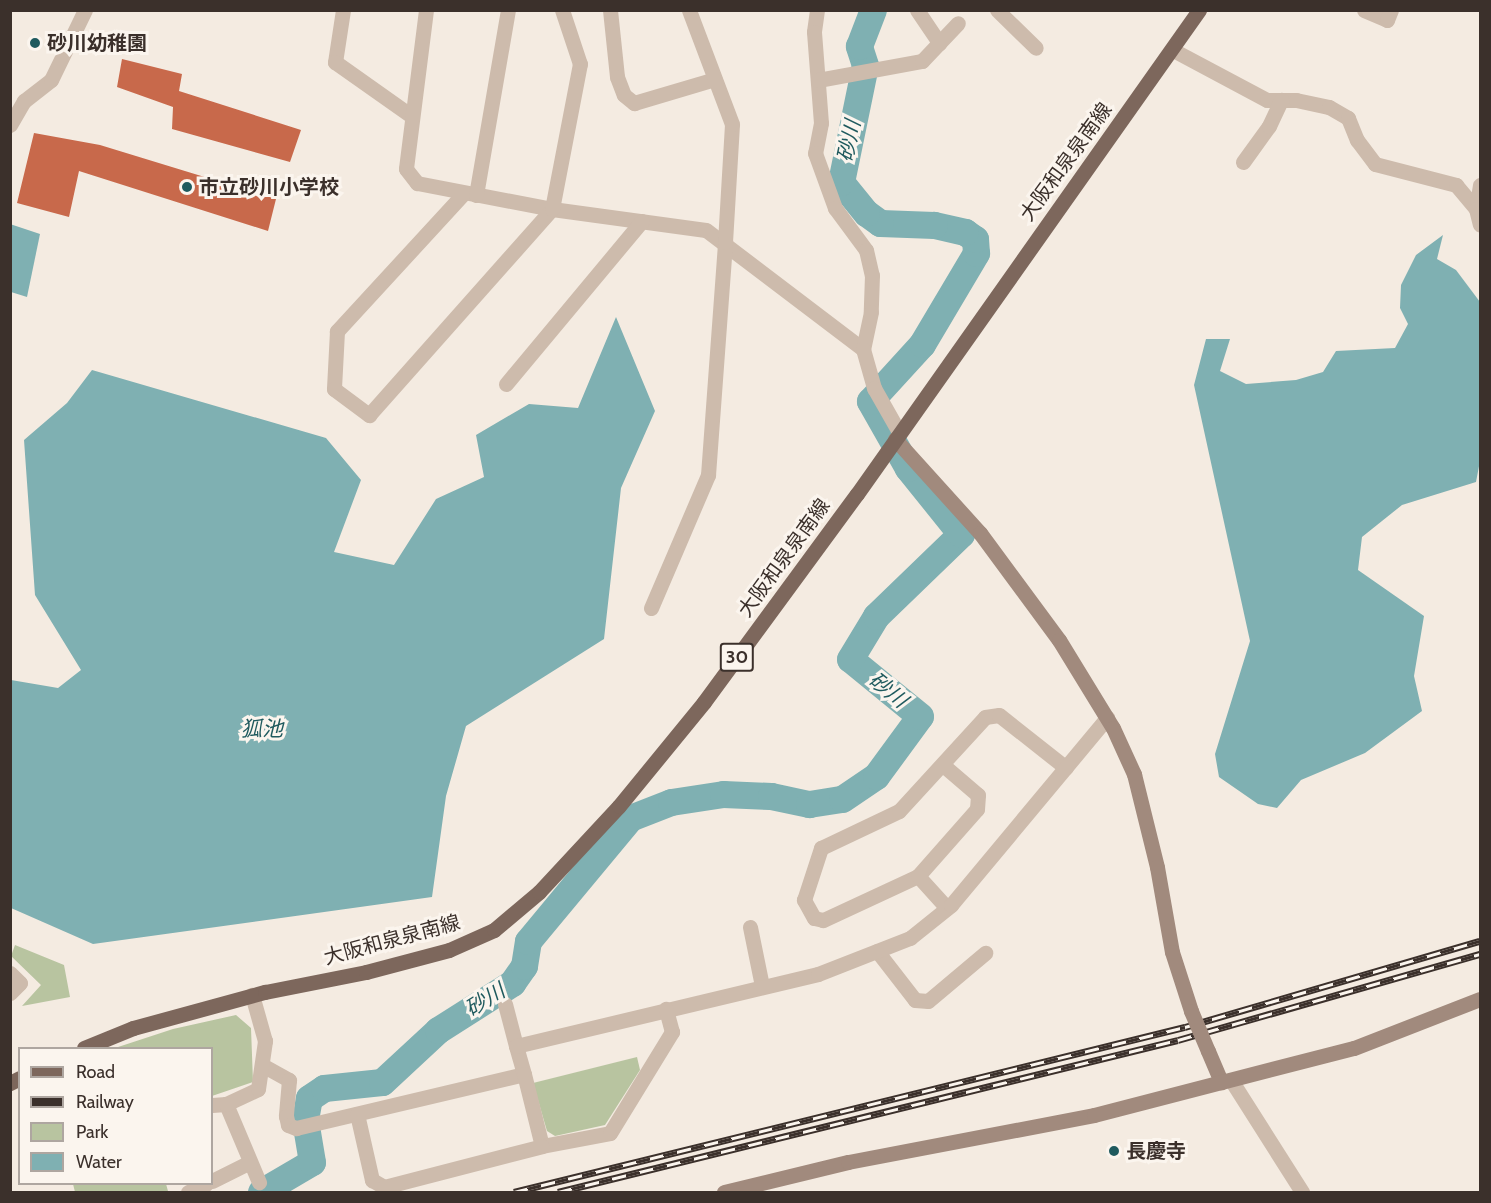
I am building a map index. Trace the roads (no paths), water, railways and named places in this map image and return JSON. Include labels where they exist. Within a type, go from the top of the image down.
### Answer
[{"type":"main road","name":"大阪和泉泉南線","points":[[86,1047],[133,1028],[252,995],[366,972],[449,950],[494,930],[539,892],[619,806],[704,702],[1173,50],[1199,10]]},
{"type":"street","points":[[10,125],[24,101],[51,80],[85,10]]},
{"type":"street","points":[[344,10],[334,62],[410,115]]},
{"type":"street","points":[[426,10],[410,115],[406,169],[417,183],[552,209],[706,230],[725,242],[863,349]]},
{"type":"street","points":[[508,10],[470,194],[337,331],[334,389],[369,415],[552,209],[580,64],[562,10]]},
{"type":"street","points":[[610,10],[617,77],[624,95],[634,103],[715,79]]},
{"type":"street","points":[[651,608],[708,475],[725,242],[732,124],[689,10]]},
{"type":"street","points":[[817,10],[821,123],[815,153],[825,187],[866,250],[872,274],[871,312],[863,349],[874,388],[897,435],[980,532],[1059,640],[1107,718],[1134,774],[1157,867],[1172,952],[1191,1011],[1208,1051],[1226,1081],[1302,1192]]},
{"type":"street","points":[[917,10],[939,43]]},
{"type":"street","points":[[998,10],[1036,48]]},
{"type":"street","points":[[1364,10],[1387,20],[1390,10]]},
{"type":"street","points":[[818,80],[922,61],[958,23]]},
{"type":"street","points":[[1173,50],[1241,89],[1267,100],[1329,107],[1348,118],[1357,140],[1375,164],[1456,185],[1476,208]]},
{"type":"street","points":[[1243,162],[1269,126],[1281,100]]},
{"type":"street","points":[[1480,185],[1476,208],[1480,225]]},
{"type":"street","points":[[506,384],[642,221]]},
{"type":"street","points":[[943,765],[978,795],[977,809],[918,876],[823,920],[814,918],[804,900],[820,848],[898,812],[985,717],[999,715],[1066,768]]},
{"type":"street","points":[[516,1046],[818,974],[910,938],[946,908],[1107,718]]},
{"type":"street","points":[[918,876],[946,908]]},
{"type":"street","points":[[750,927],[762,986]]},
{"type":"street","points":[[877,951],[915,1000],[928,1001],[985,953]]},
{"type":"street","points":[[10,973],[20,983],[10,993]]},
{"type":"street","points":[[252,995],[265,1041],[258,1089],[219,1105],[259,1182]]},
{"type":"street","points":[[724,1192],[848,1162],[1094,1115],[1354,1048],[1480,999]]},
{"type":"street","points":[[505,1004],[542,1146]]},
{"type":"street","points":[[357,1114],[372,1180],[384,1188],[542,1146],[609,1133],[672,1032],[666,1009]]},
{"type":"street","points":[[262,1065],[289,1080],[288,1125],[296,1128],[524,1074]]},
{"type":"street","points":[[213,1180],[250,1162]]},
{"type":"street","points":[[188,1192],[204,1185]]},
{"type":"water","points":[[10,224],[40,234],[27,297],[11,292]]},
{"type":"water","points":[[1443,235],[1437,259],[1456,270],[1480,302],[1480,461],[1476,482],[1402,505],[1362,537],[1358,570],[1424,616],[1414,676],[1422,711],[1365,753],[1301,780],[1277,808],[1258,804],[1219,777],[1215,754],[1250,641],[1194,385],[1206,339],[1230,339],[1220,371],[1246,384],[1296,380],[1323,372],[1336,351],[1395,348],[1408,324],[1400,308],[1401,285],[1416,255]]},
{"type":"water","name":"狐池","points":[[616,317],[655,411],[621,488],[604,639],[466,726],[446,796],[432,897],[93,944],[11,908],[11,680],[58,688],[81,670],[35,595],[24,440],[67,403],[92,370],[326,438],[361,480],[334,552],[394,565],[436,499],[484,477],[476,435],[529,404],[578,408]]},
{"type":"waterway","name":"砂川","points":[[261,1192],[312,1162],[305,1120],[309,1098],[324,1088],[382,1082],[438,1030],[512,983],[524,966],[528,941],[630,818],[671,802],[723,794],[771,796],[809,804],[842,799],[876,776],[920,716],[850,659],[876,616],[961,534],[908,468],[870,401],[922,344],[976,253],[975,239],[965,232],[934,225],[880,223],[866,213],[841,182],[865,65],[859,46],[873,10]]},
{"type":"railway","points":[[514,1192],[1185,1027],[1480,941]]},
{"type":"railway","points":[[558,1192],[1178,1040],[1480,954]]},
{"type":"place","name":"砂川幼稚園","points":[[35,43]]},
{"type":"place","name":"市立砂川小学校","points":[[187,187]]},
{"type":"place","name":"長慶寺","points":[[1114,1151]]}]
